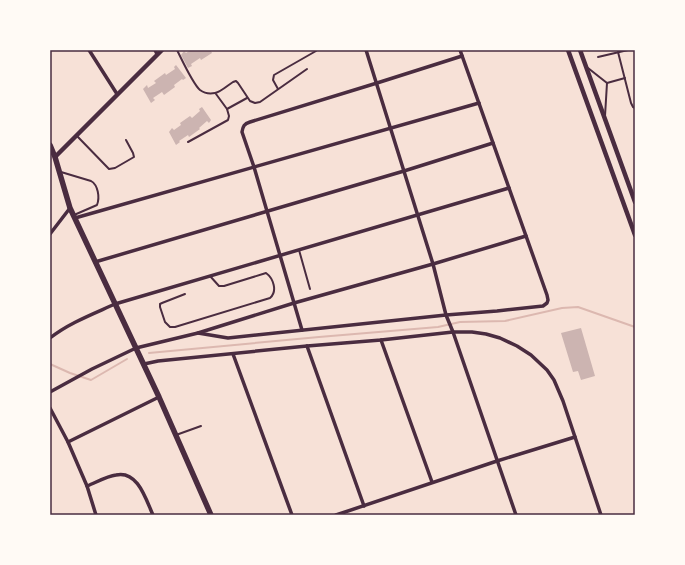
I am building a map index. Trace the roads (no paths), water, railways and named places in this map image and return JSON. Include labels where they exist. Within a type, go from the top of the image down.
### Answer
[{"type":"main road","points":[[50,145],[70,208],[144,364],[211,515]]},
{"type":"street","points":[[89,50],[117,94]]},
{"type":"street","points":[[55,157],[156,52],[162,50]]},
{"type":"street","points":[[366,50],[433,264],[446,315],[516,515]]},
{"type":"street","points":[[198,333],[228,338],[546,305],[548,300],[460,50]]},
{"type":"street","points":[[568,50],[635,235]]},
{"type":"street","points":[[580,50],[635,202]]},
{"type":"street","points":[[302,330],[242,128],[245,124],[250,122],[462,56]]},
{"type":"street","points":[[74,217],[479,103]]},
{"type":"street","points":[[95,262],[404,171],[493,143]]},
{"type":"street","points":[[50,338],[75,323],[115,304],[509,188]]},
{"type":"street","points":[[50,232],[70,208]]},
{"type":"street","points":[[50,392],[92,369],[136,348],[198,333],[294,303],[526,236]]},
{"type":"street","points":[[144,364],[158,361],[381,340],[452,330],[493,336],[517,346],[531,355],[547,370],[554,380],[576,438],[601,515]]},
{"type":"street","points":[[381,340],[432,482]]},
{"type":"street","points":[[307,346],[364,506]]},
{"type":"street","points":[[234,354],[292,515]]},
{"type":"street","points":[[68,442],[159,397]]},
{"type":"street","points":[[50,408],[68,442],[87,486],[96,515]]},
{"type":"street","points":[[336,515],[497,461],[576,438]]},
{"type":"street","points":[[87,486],[116,474],[124,474],[131,477],[140,486],[153,515]]},
{"type":"lane","points":[[177,50],[196,86],[202,92],[215,93],[236,81],[252,103],[258,103],[307,69]]},
{"type":"lane","points":[[598,57],[628,50]]},
{"type":"lane","points":[[278,89],[273,80],[274,75],[316,51]]},
{"type":"lane","points":[[618,52],[631,103],[635,108]]},
{"type":"lane","points":[[586,66],[607,83]]},
{"type":"lane","points":[[607,83],[625,78]]},
{"type":"lane","points":[[605,120],[607,83]]},
{"type":"lane","points":[[188,142],[228,120],[229,116],[227,109],[215,93]]},
{"type":"lane","points":[[227,109],[247,98]]},
{"type":"lane","points":[[76,135],[109,169],[115,168],[134,157],[126,140]]},
{"type":"lane","points":[[59,172],[91,181],[95,183],[97,187],[97,205],[74,217]]},
{"type":"lane","points":[[299,250],[310,289]]},
{"type":"lane","points":[[185,294],[160,304],[165,322],[170,327],[270,298],[274,292],[270,278],[266,273],[224,286],[219,286],[210,276]]},
{"type":"lane","points":[[176,435],[201,426]]},
{"type":"waterway","points":[[149,353],[438,327],[460,322],[505,321],[562,308],[578,307],[635,327]]},
{"type":"waterway","points":[[50,364],[91,380],[127,359]]}]
